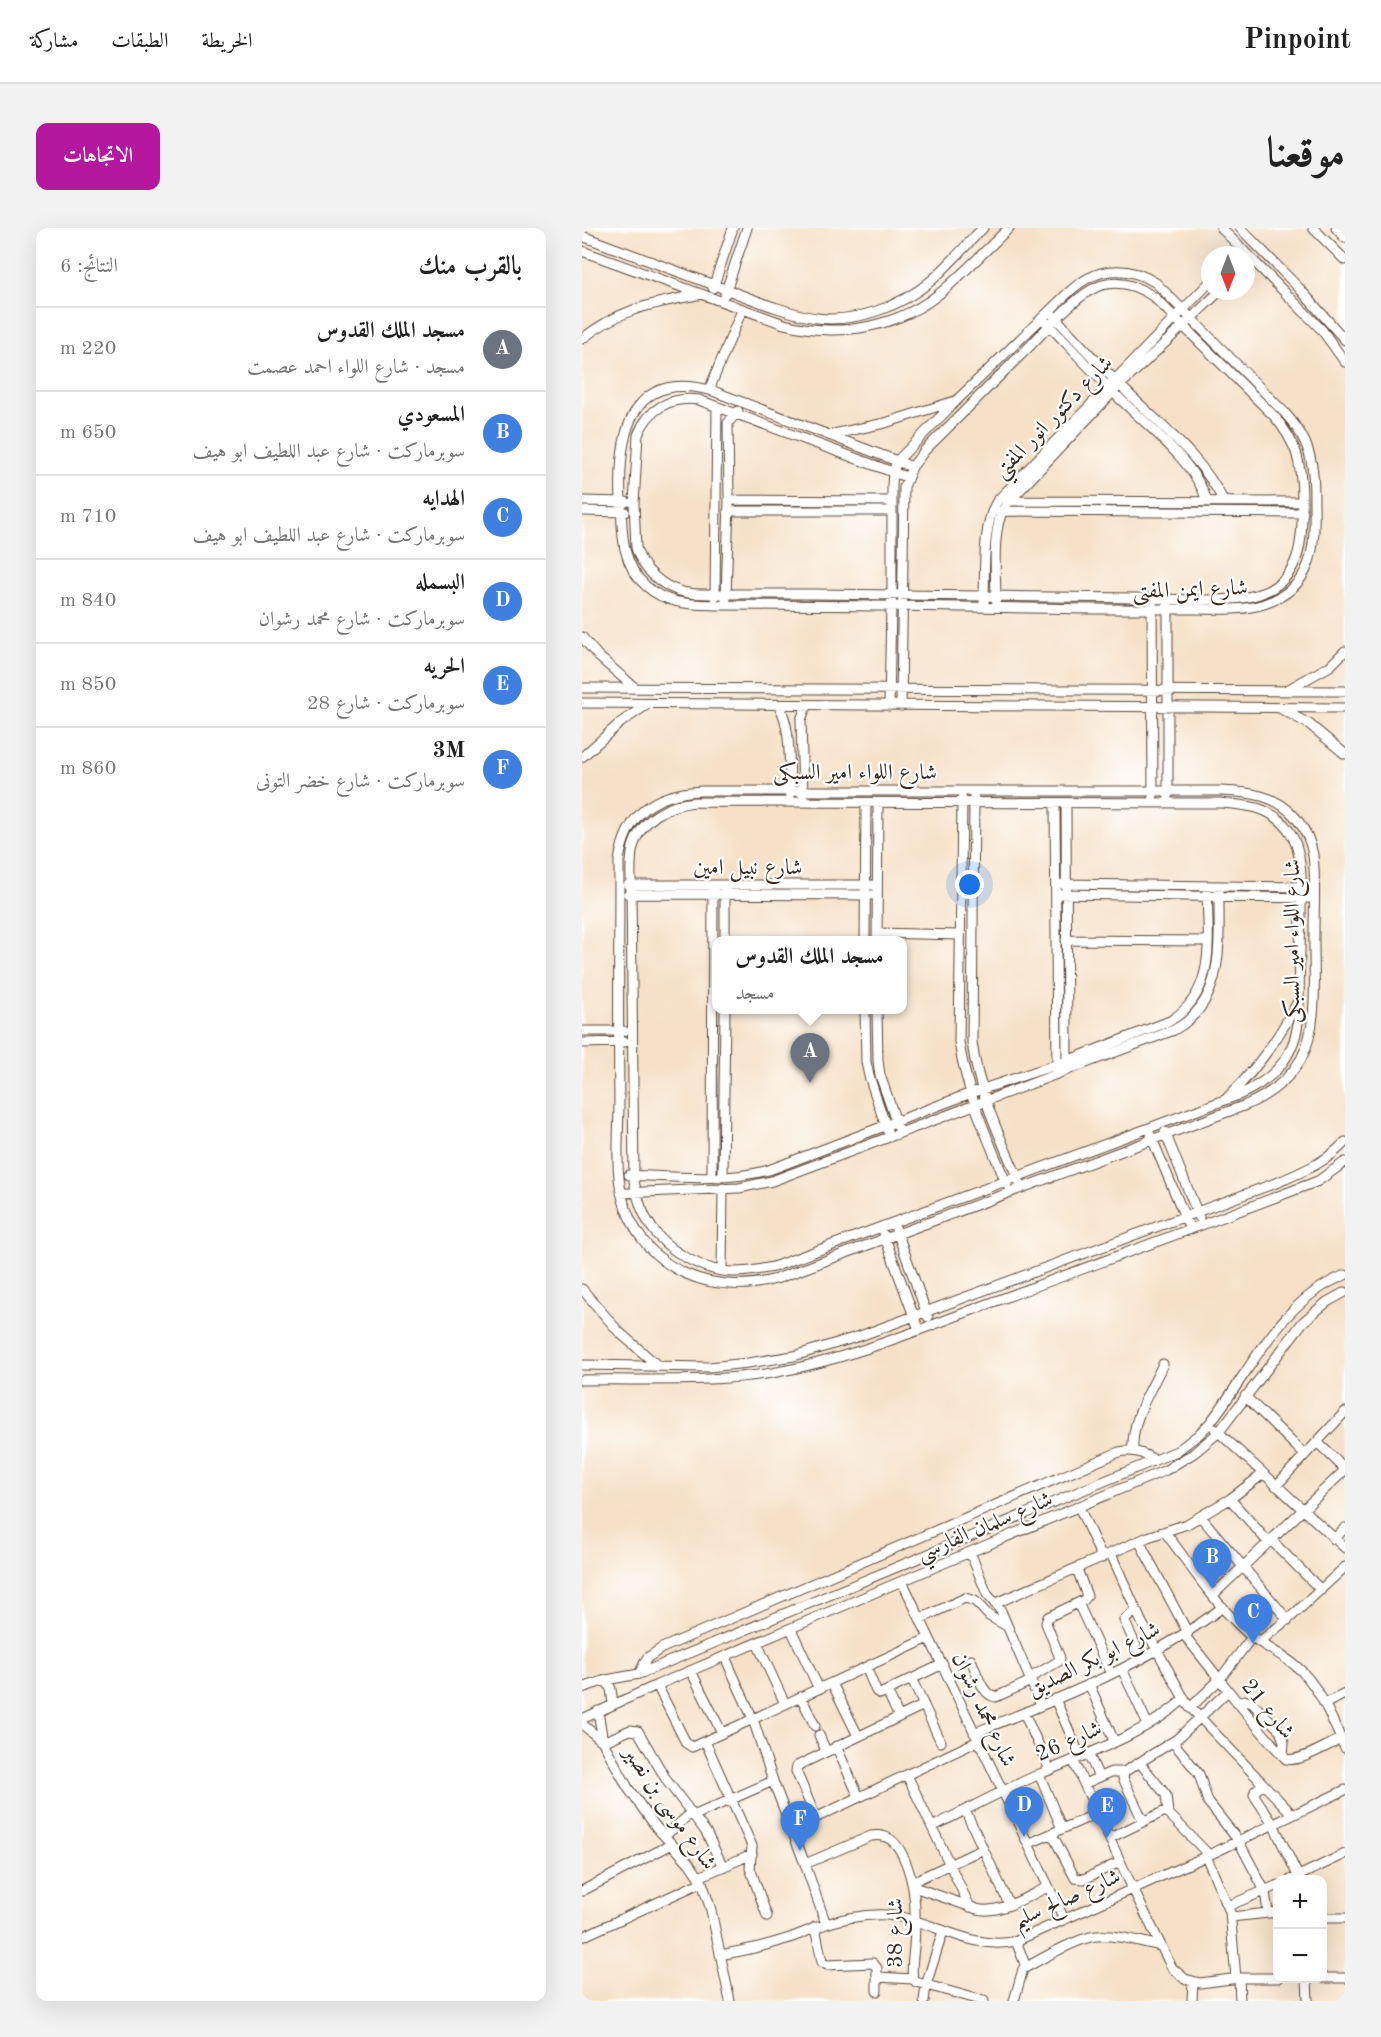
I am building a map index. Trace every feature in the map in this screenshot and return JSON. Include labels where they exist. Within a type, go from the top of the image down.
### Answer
[{"type":"street","points":[[582,339],[596,328],[625,312],[706,296],[714,285],[733,228]]},
{"type":"street","points":[[722,302],[747,228]]},
{"type":"street","points":[[582,236],[793,313],[817,318],[842,318],[867,314],[914,294],[932,280],[983,228]]},
{"type":"street","points":[[582,251],[784,324],[819,331],[864,328],[907,314],[944,290],[1009,228]]},
{"type":"street","points":[[1221,228],[1234,246]]},
{"type":"street","points":[[1240,228],[1319,309],[1345,340]]},
{"type":"street","points":[[1313,228],[1345,260]]},
{"type":"street","points":[[1243,246],[1250,238]]},
{"type":"street","points":[[1255,258],[1262,250]]},
{"type":"street","points":[[1255,268],[1322,330],[1345,362]]},
{"type":"street","name":"شارع ايمن المفتى","points":[[897,461],[1077,285],[1087,278],[1110,271],[1134,272],[1156,283],[1296,426],[1311,458],[1314,476],[1314,548],[1304,574],[1281,596],[1252,607],[1229,609],[692,604],[670,601],[655,594],[627,562],[624,552],[621,507],[623,442],[630,419],[637,408],[655,393],[666,388],[688,386],[709,390],[912,467]]},
{"type":"street","name":"شارع ايمن المفتى","points":[[1112,283],[1125,284],[1144,290],[1154,297],[1275,417],[1297,454],[1303,513],[1303,534],[1297,558],[1283,579],[1262,593],[1245,598],[685,593],[667,585],[650,572],[638,554],[634,508],[638,435],[648,417],[662,405],[680,399],[699,400],[906,477],[925,450],[1053,323],[1089,291],[1112,283]]},
{"type":"street","name":"شارع دكتور انور المفتي","points":[[996,607],[997,535],[1002,511],[1201,292]]},
{"type":"street","name":"شارع دكتور انور المفتي","points":[[984,607],[987,530],[997,501],[1114,386],[1211,300]]},
{"type":"street","points":[[709,390],[742,309]]},
{"type":"street","points":[[1046,315],[1189,467],[1201,485],[1207,502]]},
{"type":"street","points":[[1114,386],[1198,461],[1214,482],[1224,502]]},
{"type":"street","points":[[828,435],[885,423],[957,400]]},
{"type":"street","points":[[726,605],[729,500],[728,423],[737,414],[742,402]]},
{"type":"street","points":[[714,605],[717,407]]},
{"type":"street","points":[[889,706],[893,472],[897,461]]},
{"type":"street","points":[[901,706],[903,498],[906,477]]},
{"type":"street","points":[[729,500],[892,506]]},
{"type":"street","points":[[582,501],[634,508]]},
{"type":"street","points":[[997,501],[1047,507],[1303,513]]},
{"type":"street","points":[[992,511],[1207,502],[1302,502]]},
{"type":"street","points":[[728,511],[892,506]]},
{"type":"street","points":[[582,511],[621,507]]},
{"type":"street","points":[[1152,598],[1153,803]]},
{"type":"street","points":[[1168,598],[1168,803]]},
{"type":"street","points":[[582,637],[615,672],[634,687]]},
{"type":"street","points":[[1285,691],[1330,666],[1345,651]]},
{"type":"street","points":[[582,688],[1345,691]]},
{"type":"street","points":[[582,704],[1345,708]]},
{"type":"street","points":[[582,757],[620,723],[648,704]]},
{"type":"street","points":[[778,705],[787,726],[790,802]]},
{"type":"street","points":[[803,802],[801,720],[809,705]]},
{"type":"street","points":[[1279,708],[1309,724],[1345,754]]},
{"type":"street","points":[[962,790],[959,1042],[971,1093],[1010,1193]]},
{"type":"street","points":[[974,790],[971,1017],[974,1058],[985,1100],[1022,1188]]},
{"type":"street","name":"شارع اللواء امير السبكى","points":[[689,791],[803,791],[1221,791],[1260,795],[1273,800],[1295,817],[1309,841],[1313,855],[1313,1016],[1307,1044],[1297,1064],[1284,1082],[1260,1099],[776,1279],[748,1284],[718,1284],[679,1270],[646,1243],[630,1219],[621,1193],[618,1042],[619,861],[625,835],[640,813],[662,797],[689,791]]},
{"type":"street","points":[[1220,803],[1221,791]]},
{"type":"street","name":"شارع اللواء امير السبكى","points":[[694,802],[878,803],[1220,803],[1257,808],[1268,813],[1283,825],[1295,840],[1301,865],[1298,1030],[1293,1045],[1286,1059],[1276,1071],[1241,1094],[773,1267],[748,1271],[722,1271],[696,1262],[663,1240],[647,1220],[636,1191],[633,1175],[631,890],[633,847],[638,835],[656,815],[668,808],[694,802]]},
{"type":"street","points":[[865,936],[866,802]]},
{"type":"street","points":[[877,936],[878,803]]},
{"type":"street","points":[[1055,803],[1062,1067]]},
{"type":"street","points":[[1062,1067],[1066,940],[1066,803]]},
{"type":"street","points":[[1056,884],[1066,889],[1207,891],[1219,886],[1301,887],[1314,893]]},
{"type":"street","points":[[619,1174],[723,1177],[770,1170],[971,1093],[1062,1067],[1173,1030],[1194,1016],[1208,996],[1216,973],[1219,886]]},
{"type":"street","points":[[1056,894],[1066,889]]},
{"type":"street","name":"شارع نبيل امين","points":[[619,890],[877,890]]},
{"type":"street","points":[[713,890],[714,936]]},
{"type":"street","points":[[725,890],[725,936]]},
{"type":"street","points":[[1207,891],[1218,896],[1301,898],[1314,893]]},
{"type":"street","points":[[621,1193],[723,1188],[756,1185],[772,1180],[975,1104],[1170,1021],[1192,1004],[1203,982],[1207,961],[1207,891]]},
{"type":"street","points":[[907,936],[959,935]]},
{"type":"street","points":[[1066,940],[1207,941]]},
{"type":"street","points":[[1225,1100],[1248,1078],[1268,1053],[1299,999]]},
{"type":"street","points":[[712,1177],[714,1014]]},
{"type":"street","points":[[723,1177],[725,1014]]},
{"type":"street","points":[[865,1014],[866,1062],[889,1136]]},
{"type":"street","points":[[877,1014],[880,1075],[900,1132]]},
{"type":"street","points":[[582,1031],[633,1031]]},
{"type":"street","points":[[582,1043],[633,1042]]},
{"type":"street","points":[[1162,1123],[1202,1224]]},
{"type":"street","points":[[1148,1128],[1190,1229]]},
{"type":"street","points":[[582,1365],[710,1367],[748,1364],[794,1356],[927,1312],[1299,1173],[1337,1150],[1345,1142]]},
{"type":"street","points":[[582,1380],[710,1379],[770,1373],[837,1358],[919,1330],[1318,1181],[1345,1162]]},
{"type":"street","points":[[722,1271],[723,1188]]},
{"type":"street","points":[[893,1222],[931,1325]]},
{"type":"street","points":[[881,1227],[919,1330]]},
{"type":"street","name":"شارع سلمان الفارسي","points":[[582,1688],[606,1680],[639,1674],[1182,1447],[1209,1424],[1283,1320],[1316,1289],[1345,1275]]},
{"type":"street","points":[[582,1289],[619,1332],[657,1365]]},
{"type":"street","name":"شارع سلمان الفارسي","points":[[582,1721],[613,1704],[657,1685],[1166,1470],[1194,1453],[1219,1432],[1303,1322],[1327,1302],[1345,1292]]},
{"type":"street","points":[[1133,1451],[1132,1436],[1135,1422],[1163,1364]]},
{"type":"street","points":[[1245,1396],[1305,1455]]},
{"type":"street","points":[[1276,1486],[1345,1412]]},
{"type":"street","points":[[1209,1424],[1345,1548]]},
{"type":"street","points":[[1213,1595],[1345,1470],[1317,1442]]},
{"type":"street","points":[[639,1674],[647,1658],[662,1648],[1119,1452],[1141,1452],[1155,1460]]},
{"type":"street","points":[[996,1603],[1139,1541],[1201,1517],[1263,1474]]},
{"type":"street","points":[[1230,1499],[1321,1590]]},
{"type":"street","points":[[1079,1507],[1156,1651],[1187,1703],[1292,1814]]},
{"type":"street","points":[[1201,1517],[1288,1620]]},
{"type":"street","points":[[1334,1539],[1345,1528]]},
{"type":"street","points":[[1165,1532],[1222,1607],[1255,1639],[1302,1671],[1309,1679],[1343,1743]]},
{"type":"street","name":"شارع 21","points":[[1139,1541],[1186,1634],[1237,1703],[1283,1756],[1290,1760],[1299,1759],[1343,1743]]},
{"type":"street","points":[[970,1552],[987,1594],[996,1603],[1041,1705]]},
{"type":"street","name":"شارع 26","points":[[932,1827],[1039,1774],[1114,1742],[1187,1703],[1220,1678],[1255,1639],[1288,1620],[1345,1567]]},
{"type":"street","points":[[971,1660],[986,1693],[992,1697],[1030,1680],[1059,1661],[1060,1658],[1047,1627],[1047,1620],[1048,1617],[1084,1600],[1087,1593],[1077,1569]]},
{"type":"street","name":"شارع محمد رشوان","points":[[902,1581],[1064,1919]]},
{"type":"street","points":[[920,1619],[965,1598],[975,1601],[989,1616],[1005,1625]]},
{"type":"street","points":[[1078,1603],[1111,1674]]},
{"type":"street","name":"شارع ابو بكر الصديق","points":[[792,1829],[907,1775],[1024,1713],[1142,1659],[1186,1634],[1222,1607]]},
{"type":"street","points":[[1136,1611],[1125,1617],[1125,1622],[1142,1659]]},
{"type":"street","points":[[791,1629],[819,1689]]},
{"type":"street","points":[[657,1685],[687,1745],[692,1747],[929,1638]]},
{"type":"street","points":[[757,1643],[785,1704]]},
{"type":"street","points":[[725,1657],[753,1719],[773,1781],[826,1924]]},
{"type":"street","points":[[866,1667],[876,1691],[880,1694],[943,1664]]},
{"type":"street","points":[[1122,1669],[1148,1725]]},
{"type":"street","points":[[691,1671],[722,1733]]},
{"type":"street","points":[[606,1680],[611,1689],[613,1704]]},
{"type":"street","points":[[912,1680],[941,1742]]},
{"type":"street","points":[[832,1683],[858,1736]]},
{"type":"street","points":[[1089,1684],[1114,1742]]},
{"type":"street","points":[[1084,1784],[1115,1771],[1124,1772],[1173,1742],[1228,1690]]},
{"type":"street","points":[[887,1691],[899,1716]]},
{"type":"street","points":[[1324,1704],[1345,1694]]},
{"type":"street","points":[[801,1697],[826,1751]]},
{"type":"street","points":[[1055,1699],[1080,1756],[1084,1784],[1172,1968],[1178,1974],[1200,1983],[1238,1978],[1273,1978]]},
{"type":"street","points":[[1237,1703],[1244,1700],[1252,1702],[1280,1730],[1284,1742],[1283,1756]]},
{"type":"street","points":[[816,1818],[796,1768],[799,1764],[924,1705]]},
{"type":"street","name":"شارع موسى بن نصير","points":[[598,1712],[603,1742]]},
{"type":"street","points":[[1024,1713],[1050,1770]]},
{"type":"street","name":"شارع موسى بن نصير","points":[[582,1721],[603,1742],[637,1801],[690,1863],[701,1880],[711,1910],[730,2001]]},
{"type":"street","points":[[603,1742],[630,1730],[638,1731],[667,1780],[713,1843],[723,1867]]},
{"type":"street","points":[[705,1741],[752,1846],[750,1868],[767,1917]]},
{"type":"street","points":[[1173,1742],[1199,1774],[1208,1802],[1238,1840],[1265,1891],[1273,1912],[1231,1917]]},
{"type":"street","points":[[836,1746],[859,1797]]},
{"type":"street","points":[[1080,1756],[1099,1777]]},
{"type":"street","points":[[1140,1763],[1166,1795],[1167,1810],[1207,1855],[1231,1917],[1240,2001]]},
{"type":"street","points":[[1124,1772],[1123,1778],[1143,1821]]},
{"type":"street","points":[[1039,1774],[1062,1829]]},
{"type":"street","points":[[907,1775],[970,1907]]},
{"type":"street","points":[[665,1836],[692,1814],[773,1781]]},
{"type":"street","points":[[1263,1784],[1254,1795],[1273,1824],[1296,1875]]},
{"type":"street","name":"شارع صالح سليم","points":[[720,1955],[781,1941],[826,1924],[884,1915],[916,1920],[943,1931],[996,1944],[1016,1941],[1345,1790]]},
{"type":"street","points":[[965,1810],[1010,1904]]},
{"type":"street","points":[[1110,1838],[1167,1810]]},
{"type":"street","points":[[1028,1844],[1098,1813]]},
{"type":"street","points":[[1052,1833],[1075,1878],[1084,1879],[1120,1862]]},
{"type":"street","name":"شارع 38","points":[[805,1863],[871,1836],[890,1838],[899,1848],[913,1884],[916,1920],[913,1979],[916,1982],[984,2001]]},
{"type":"street","points":[[582,1891],[672,1844]]},
{"type":"street","points":[[913,1884],[983,1849]]},
{"type":"street","points":[[582,1937],[752,1854]]},
{"type":"street","points":[[1303,1875],[1345,1854]]},
{"type":"street","points":[[913,1884],[970,1907],[987,1911],[1010,1904],[1048,1887]]},
{"type":"street","points":[[1228,1906],[1273,1887]]},
{"type":"street","points":[[1327,1918],[1345,1918]]},
{"type":"street","points":[[815,1927],[824,1964],[873,1963],[877,1968],[877,1991]]},
{"type":"street","points":[[924,2001],[926,1985],[943,1931]]},
{"type":"street","points":[[1014,2001],[1021,1973],[1026,1967],[1081,1941],[1098,1936],[1161,1946]]},
{"type":"street","points":[[1016,1941],[1026,1967]]},
{"type":"street","points":[[877,1977],[913,1979]]},
{"type":"street","points":[[1327,1978],[1345,1978]]},
{"type":"street","points":[[1192,2001],[1193,1982]]},
{"type":"street","points":[[1307,1983],[1308,2001]]},
{"type":"place","name":"مسجد الملك القدوس","points":[[810,1083]]},
{"type":"place","name":"المسعودي","points":[[1212,1589]]},
{"type":"place","name":"الهدايه","points":[[1253,1644]]},
{"type":"place","name":"البسمله","points":[[1024,1837]]},
{"type":"place","name":"الحريه","points":[[1107,1838]]},
{"type":"place","name":"3M","points":[[800,1851]]}]
